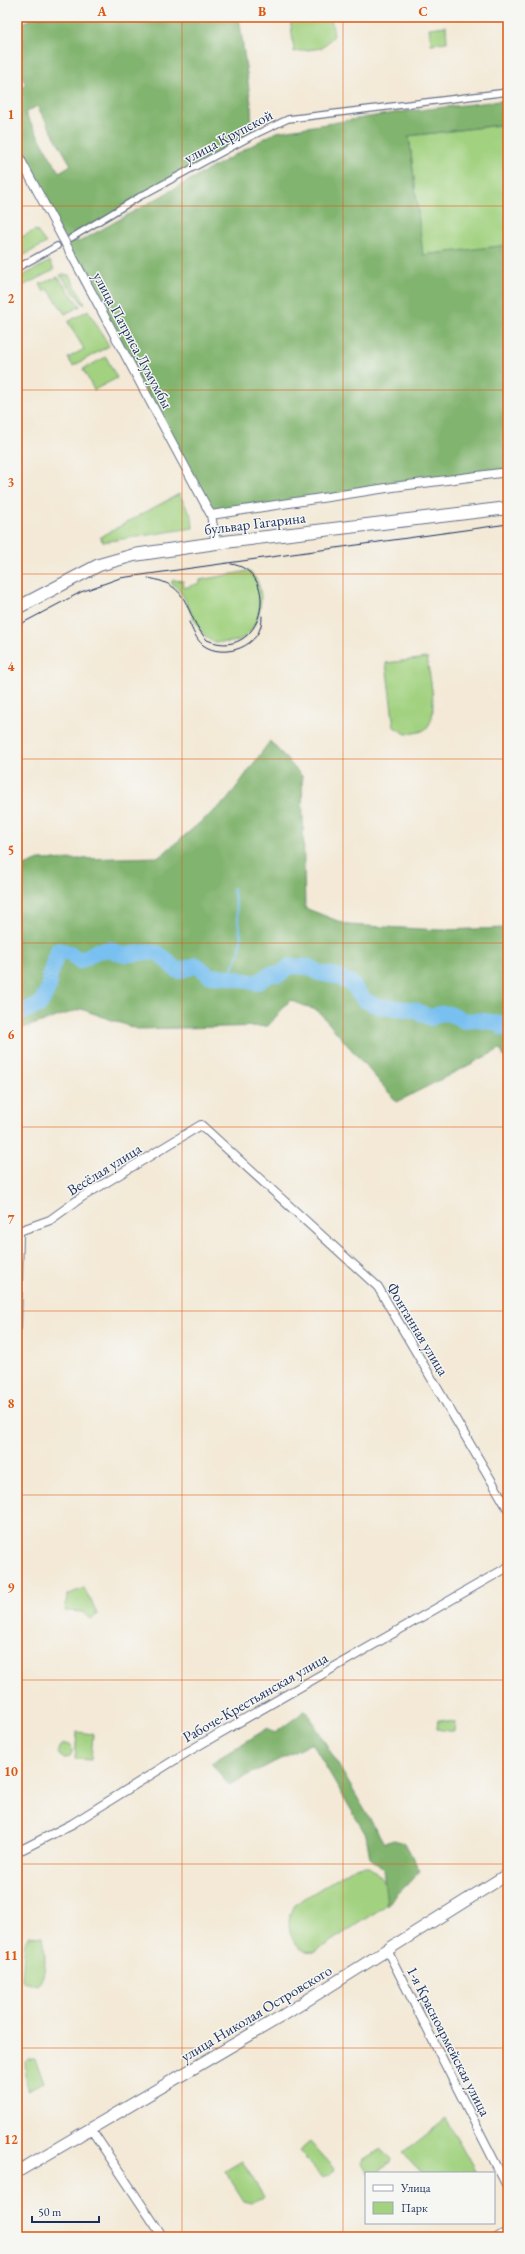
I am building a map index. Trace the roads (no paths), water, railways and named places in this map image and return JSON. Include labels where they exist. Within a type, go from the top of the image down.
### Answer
[{"type":"main road","name":"бульвар Гагарина","points":[[17,608],[99,565],[134,555],[216,543],[508,508]]},
{"type":"main road","name":"улица Николая Островского","points":[[17,2172],[91,2129],[387,1950],[508,1874]]},
{"type":"street","name":"улица Крупской","points":[[71,238],[146,194],[278,123],[302,118],[508,92]]},
{"type":"street","name":"улица Патриса Лумумбы","points":[[17,153],[211,515],[216,543]]},
{"type":"street","points":[[17,268],[57,246]]},
{"type":"street","points":[[211,515],[393,487],[508,472]]},
{"type":"street","name":"Весёлая улица","points":[[18,1230],[50,1220],[82,1197],[201,1125]]},
{"type":"street","name":"Фонтанная улица","points":[[201,1125],[309,1226],[374,1283],[508,1509]]},
{"type":"street","points":[[17,1328],[18,1230]]},
{"type":"street","name":"Рабоче-Крестьянская улица","points":[[17,1852],[72,1824],[190,1751],[508,1567]]},
{"type":"street","name":"1-я Красноармейская улица","points":[[387,1950],[508,2188]]},
{"type":"street","points":[[91,2129],[163,2237]]},
{"type":"street","points":[[498,2237],[508,2231]]},
{"type":"waterway","points":[[228,977],[240,951],[241,938],[233,888]]},
{"type":"waterway","points":[[17,1014],[40,1005],[49,987],[50,976],[58,950],[70,953],[80,961],[97,951],[111,949],[116,953],[122,954],[153,952],[162,956],[178,971],[197,965],[210,976],[228,977],[256,983],[271,974],[280,974],[290,966],[310,967],[319,973],[336,976],[351,983],[364,1000],[378,1006],[415,1010],[431,1018],[435,1015],[444,1013],[465,1021],[475,1020],[502,1023],[503,1028],[508,1029]]},
{"type":"tram line","points":[[17,626],[81,592],[120,578],[508,524]]},
{"type":"tram line","points":[[148,578],[173,587],[180,593],[199,630],[207,640],[226,644],[242,639],[253,628],[260,614],[261,597],[257,582],[247,570],[231,564]]},
{"type":"tram line","points":[[189,622],[193,632],[203,645],[211,649],[231,651],[241,648],[256,636],[261,627],[262,616]]}]
